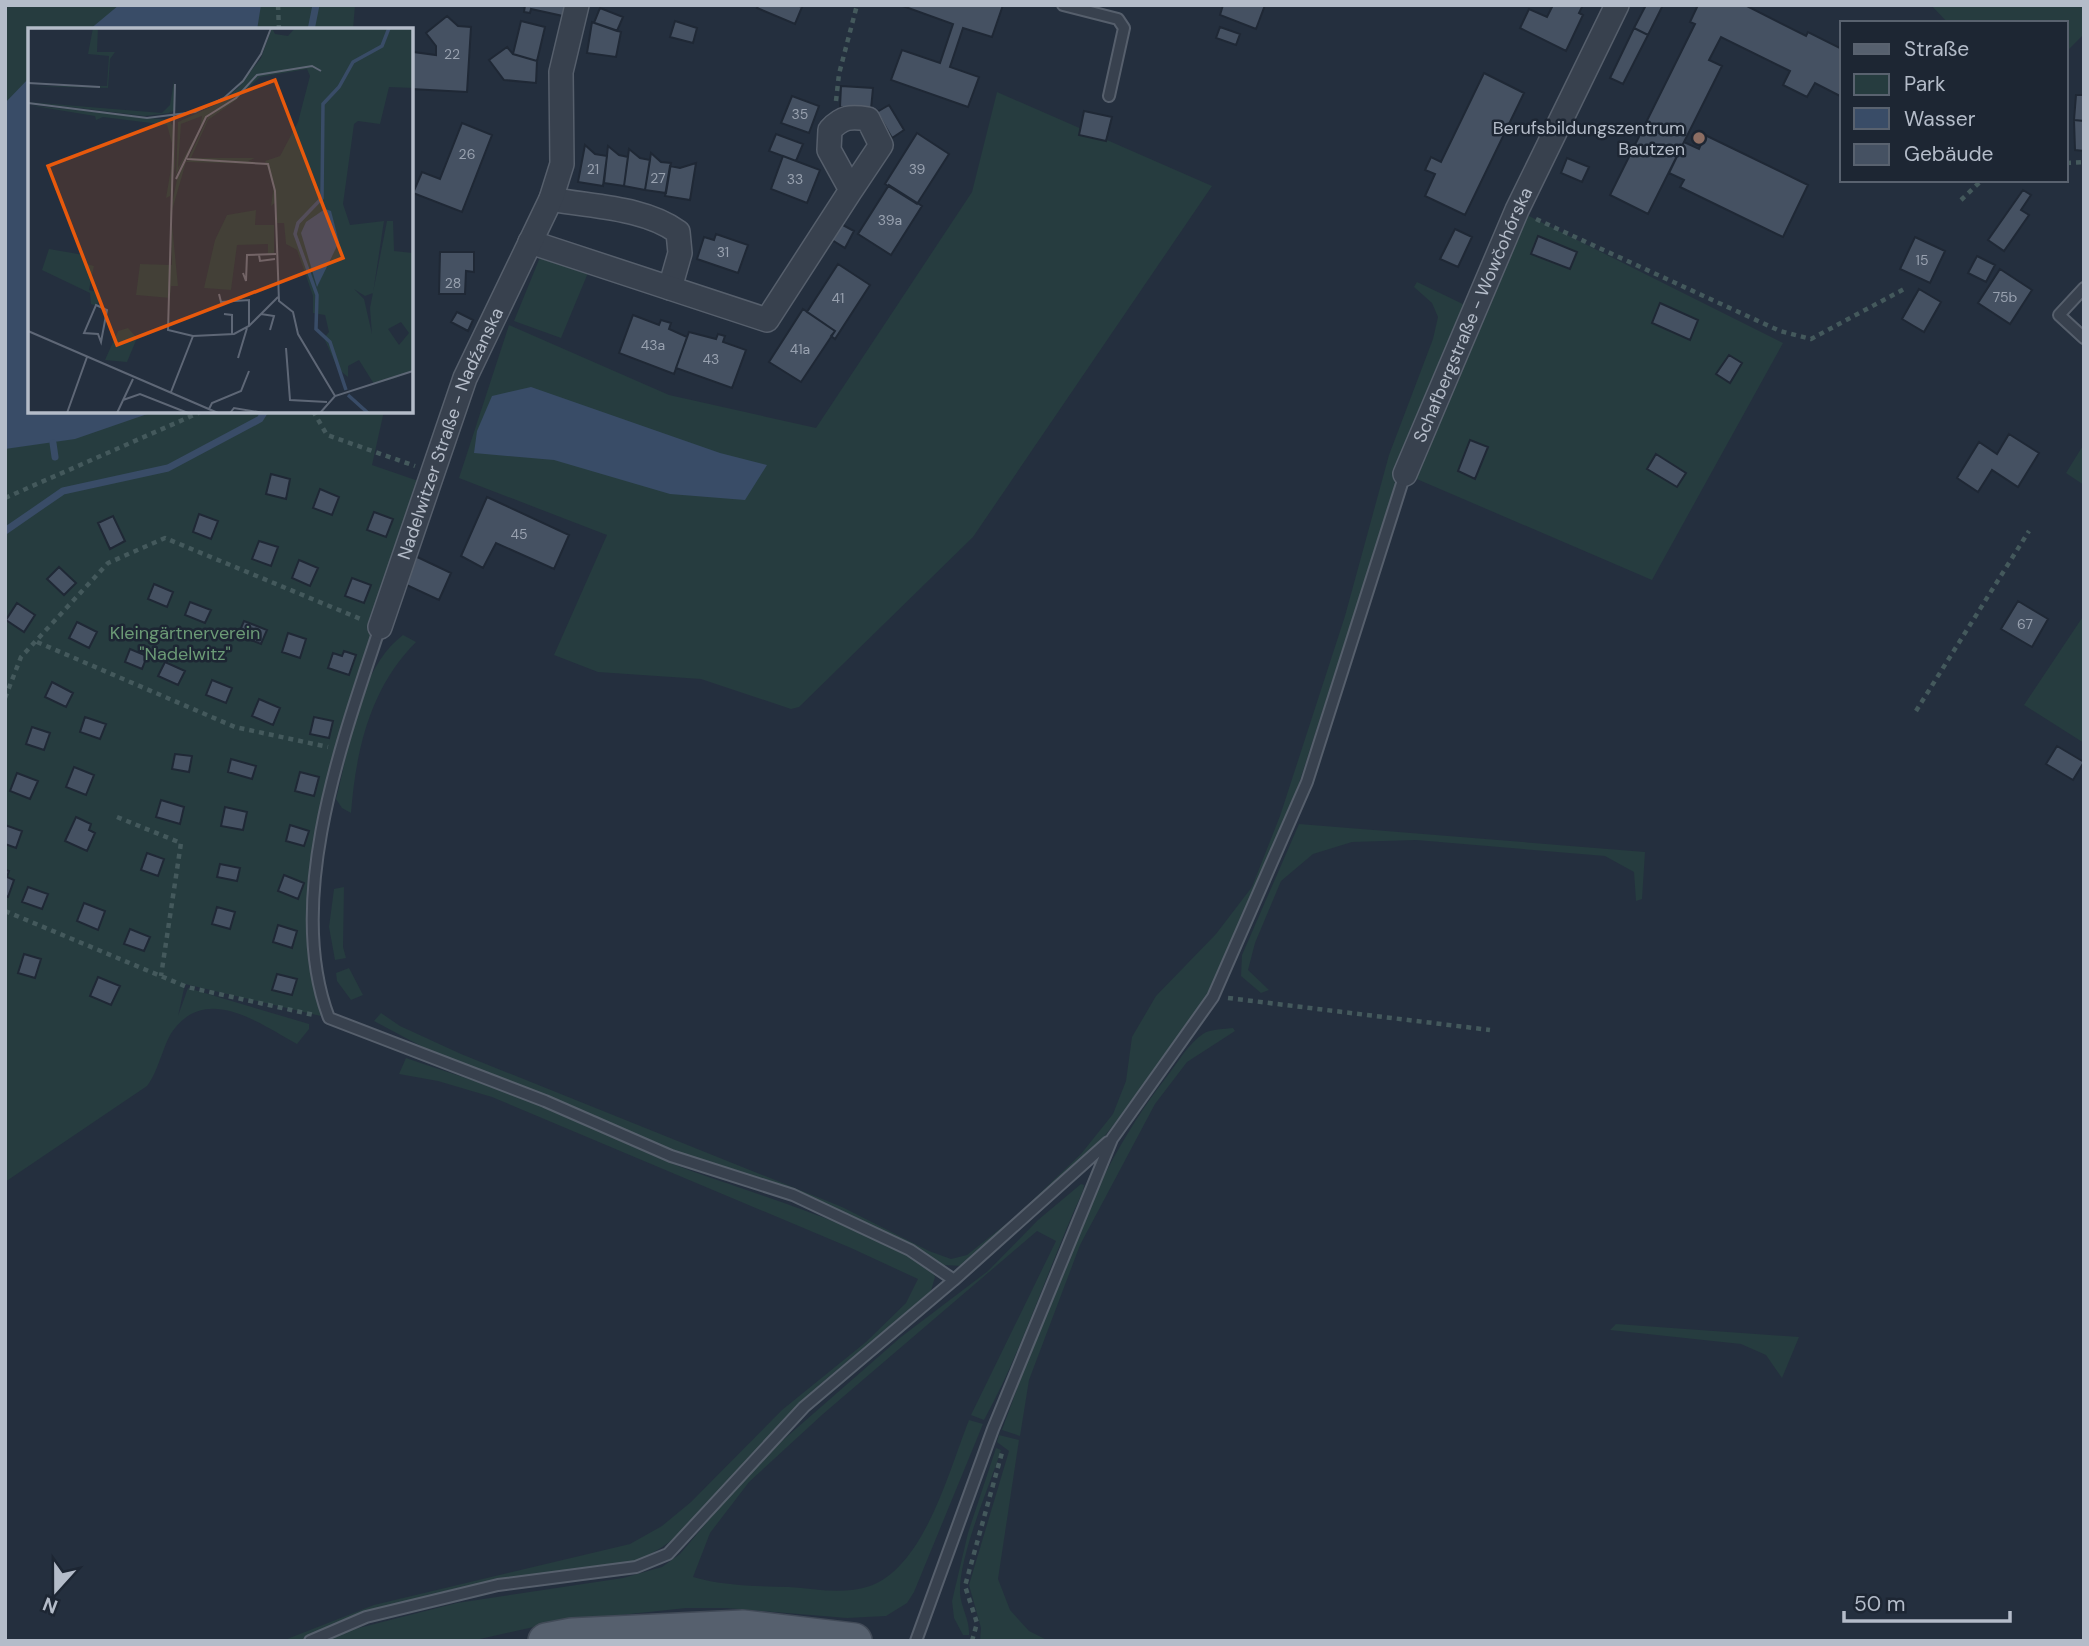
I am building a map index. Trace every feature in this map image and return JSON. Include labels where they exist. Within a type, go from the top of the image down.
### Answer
[{"type":"main road","points":[[546,1641],[584,1635],[743,1628],[854,1641]]},
{"type":"street","name":"Nadelwitzer Straße - Nadźanska","points":[[380,627],[465,378],[551,200],[562,164],[561,72],[577,5]]},
{"type":"street","name":"Schafbergstraße - Wowčohórska","points":[[1405,474],[1517,210],[1617,5]]},
{"type":"street","points":[[530,243],[767,320],[881,145],[868,119],[840,119],[830,130],[829,149],[851,190]]},
{"type":"street","points":[[551,200],[664,221],[678,232],[680,253],[670,288]]},
{"type":"lane","points":[[1063,5],[1118,19],[1124,27],[1109,96]]},
{"type":"lane","points":[[2084,288],[2059,315],[2084,338]]},
{"type":"lane","points":[[310,1641],[366,1617],[498,1585],[636,1567],[668,1554],[804,1407],[954,1280],[1112,1139],[1213,997],[1307,782],[1405,474]]},
{"type":"lane","points":[[380,627],[339,750],[318,857],[312,939],[318,989],[329,1018],[545,1101],[671,1156],[793,1195],[910,1250],[954,1280]]},
{"type":"lane","points":[[916,1641],[993,1429],[1112,1139]]},
{"type":"path","points":[[278,5],[279,28]]},
{"type":"path","points":[[840,119],[836,105],[839,74],[857,5]]},
{"type":"path","points":[[1961,200],[1980,182]]},
{"type":"path","points":[[1517,210],[1780,331],[1811,339],[1906,288]]},
{"type":"path","points":[[5,498],[198,413]]},
{"type":"path","points":[[314,413],[327,435],[434,472]]},
{"type":"path","points":[[1916,711],[2029,531]]},
{"type":"path","points":[[5,698],[21,657],[108,563],[164,538],[380,627]]},
{"type":"path","points":[[37,642],[235,727],[339,750]]},
{"type":"path","points":[[117,817],[181,843],[161,975]]},
{"type":"path","points":[[5,911],[187,986],[329,1018]]},
{"type":"path","points":[[1213,997],[1490,1030]]},
{"type":"path","points":[[972,1641],[977,1623],[965,1586],[978,1530],[1005,1450]]},
{"type":"green space","name":"Kleingärtnerverein \"Nadelwitz\"","points":[[5,5],[355,5],[353,28],[28,28],[28,413],[384,413],[372,465],[430,485],[329,792],[312,939],[329,1018],[185,984],[178,1016],[188,988],[309,1024],[309,1029],[297,1044],[236,1013],[219,1009],[203,1010],[189,1016],[171,1034],[147,1086],[5,1182]]},
{"type":"green space","points":[[1931,5],[2084,5],[2084,34],[2068,50],[2068,21],[1946,21]]},
{"type":"green space","points":[[997,92],[1212,186],[973,537],[799,707],[791,709],[701,679],[598,672],[554,655],[607,535],[459,478],[509,325],[669,395],[816,428],[972,192]]},
{"type":"green space","points":[[1517,210],[1783,343],[1652,580],[1405,474]]},
{"type":"green space","points":[[543,250],[590,268],[561,338],[514,321]]},
{"type":"green space","points":[[1417,282],[1467,306],[1405,457],[1290,811],[1232,948],[1198,1011],[1167,1058],[1095,1148],[963,1266],[943,1265],[924,1253],[784,1191],[667,1149],[432,1052],[374,1021],[381,1013],[400,1026],[461,1054],[842,1207],[929,1251],[951,1259],[967,1255],[1016,1216],[1081,1154],[1113,1114],[1126,1081],[1132,1037],[1156,996],[1216,934],[1252,887],[1280,816],[1345,616],[1389,455],[1433,339],[1438,317],[1432,303],[1414,287]]},
{"type":"green space","points":[[2084,444],[2084,485],[2066,473]]},
{"type":"green space","points":[[2084,615],[2084,743],[2024,705]]},
{"type":"green space","points":[[403,635],[416,642],[387,679],[368,721],[357,766],[351,813],[342,808],[336,799],[351,733],[366,688],[376,668],[388,650]]},
{"type":"green space","points":[[1299,824],[1645,852],[1642,899],[1636,901],[1634,872],[1605,856],[1416,840],[1352,842],[1313,854],[1281,881],[1255,943],[1248,970],[1269,990],[1261,993],[1241,976],[1242,955]]},
{"type":"green space","points":[[344,887],[343,947],[346,958],[335,960],[329,927],[334,889]]},
{"type":"green space","points":[[349,968],[363,995],[351,1000],[337,981],[336,973]]},
{"type":"green space","points":[[1233,1028],[1235,1031],[1187,1062],[1155,1104],[1080,1245],[1029,1380],[1020,1436],[1002,1430],[1053,1291],[1092,1200],[1114,1157],[1139,1115],[1193,1042],[1206,1032]]},
{"type":"green space","points":[[406,1058],[537,1103],[673,1164],[856,1230],[920,1263],[935,1277],[931,1291],[802,1401],[693,1522],[651,1554],[629,1563],[378,1611],[299,1641],[282,1641],[374,1605],[630,1544],[662,1526],[691,1502],[782,1410],[866,1342],[906,1303],[918,1279],[851,1248],[492,1097],[438,1081],[399,1074]]},
{"type":"green space","points":[[1081,1184],[1084,1185],[1083,1191],[1024,1336],[984,1420],[971,1415],[1056,1241],[1037,1231],[823,1414],[749,1482],[710,1533],[693,1577],[729,1584],[830,1591],[870,1586],[889,1575],[906,1559],[933,1514],[969,1420],[983,1424],[914,1592],[907,1603],[886,1616],[847,1618],[726,1608],[686,1608],[556,1622],[471,1641],[324,1641],[339,1633],[457,1603],[623,1578],[662,1567],[680,1554],[746,1476],[782,1441],[901,1337],[988,1271],[1038,1220]]},
{"type":"green space","points":[[1616,1324],[1799,1337],[1782,1378],[1766,1355],[1741,1344],[1610,1330]]},
{"type":"green space","points":[[999,1435],[1019,1440],[998,1579],[1010,1610],[1029,1631],[1049,1641],[980,1641],[981,1628],[969,1585],[1009,1451],[997,1442]]},
{"type":"green space","points":[[996,1448],[1001,1450],[964,1560],[960,1593],[969,1635],[963,1635],[954,1618],[952,1601],[968,1533]]},
{"type":"water","points":[[119,5],[261,5],[257,28],[91,28]]},
{"type":"water","points":[[28,79],[28,413],[150,413],[75,439],[5,449],[5,103]]},
{"type":"water","points":[[531,387],[720,453],[767,465],[745,500],[670,494],[554,460],[474,453],[477,431],[492,396]]},
{"type":"building","points":[[525,5],[565,5],[563,16],[531,9],[530,13],[524,12]]},
{"type":"building","points":[[759,5],[802,7],[795,24],[757,8]]},
{"type":"building","points":[[900,5],[1003,5],[992,37],[963,28],[950,67],[979,77],[968,107],[891,80],[902,50],[940,63],[953,24]]},
{"type":"building","points":[[1223,5],[1265,5],[1256,29],[1220,15]]},
{"type":"building","points":[[1553,5],[1583,5],[1579,13],[1583,15],[1566,51],[1520,28],[1529,9],[1547,17]]},
{"type":"building","points":[[1646,5],[1663,5],[1648,35],[1634,28]]},
{"type":"building","points":[[1698,5],[1745,5],[1806,36],[1808,32],[1840,48],[1840,96],[1815,83],[1807,97],[1783,85],[1790,71],[1721,37],[1709,60],[1722,66],[1648,214],[1610,195],[1695,24],[1690,22]]},
{"type":"building","points":[[600,8],[623,17],[617,31],[594,23]]},
{"type":"building","points":[[447,16],[458,26],[471,27],[467,92],[413,89],[413,52],[436,55],[436,46],[426,33]]},
{"type":"building","points":[[521,21],[545,27],[537,61],[513,54]]},
{"type":"building","points":[[675,21],[697,28],[693,43],[670,37]]},
{"type":"building","points":[[592,22],[621,32],[616,57],[587,53]]},
{"type":"building","points":[[1220,27],[1240,34],[1236,45],[1216,38]]},
{"type":"building","points":[[1634,28],[1648,35],[1623,84],[1610,78]]},
{"type":"building","points":[[507,47],[513,54],[537,61],[536,83],[504,80],[489,60]]},
{"type":"building","points":[[1484,73],[1524,93],[1465,215],[1425,196],[1435,174],[1425,170],[1431,157],[1441,162]]},
{"type":"building","points":[[841,86],[873,88],[871,109],[840,107]]},
{"type":"building","points":[[2076,95],[2084,95],[2084,121],[2074,120]]},
{"type":"building","points":[[792,96],[819,106],[809,133],[781,123]]},
{"type":"building","points":[[889,105],[904,130],[892,138],[877,112]]},
{"type":"building","points":[[1084,111],[1112,117],[1106,141],[1079,135]]},
{"type":"building","points":[[2074,120],[2084,121],[2084,151],[2075,150]]},
{"type":"building","points":[[462,123],[492,135],[462,212],[413,193],[422,172],[440,179]]},
{"type":"building","points":[[917,133],[949,154],[917,204],[885,184]]},
{"type":"building","points":[[776,134],[803,144],[796,161],[769,151]]},
{"type":"building","points":[[1705,135],[1808,185],[1783,237],[1680,187],[1684,180],[1669,173],[1684,142],[1699,149]]},
{"type":"building","points":[[585,145],[595,154],[607,156],[603,186],[578,182]]},
{"type":"building","points":[[608,146],[619,155],[628,157],[624,186],[604,183]]},
{"type":"building","points":[[629,149],[640,158],[650,160],[645,190],[624,186]]},
{"type":"building","points":[[651,153],[661,162],[671,163],[666,193],[645,190]]},
{"type":"building","points":[[783,156],[820,170],[807,203],[771,189]]},
{"type":"building","points":[[1567,158],[1589,167],[1582,182],[1561,173]]},
{"type":"building","points":[[696,163],[690,200],[665,196],[670,166],[680,168]]},
{"type":"building","points":[[889,185],[922,206],[891,255],[858,234]]},
{"type":"building","points":[[2023,190],[2031,195],[2021,210],[2029,215],[2004,251],[1988,240]]},
{"type":"building","points":[[841,224],[854,231],[845,248],[832,240]]},
{"type":"building","points":[[1455,229],[1472,237],[1458,267],[1440,259]]},
{"type":"building","points":[[716,234],[748,245],[738,273],[697,259],[704,237],[714,240]]},
{"type":"building","points":[[1538,236],[1577,252],[1570,269],[1531,254]]},
{"type":"building","points":[[1915,237],[1945,251],[1930,283],[1900,269]]},
{"type":"building","points":[[440,252],[474,252],[474,272],[466,271],[465,294],[439,294]]},
{"type":"building","points":[[1977,256],[1995,265],[1986,282],[1968,273]]},
{"type":"building","points":[[838,264],[870,285],[835,339],[831,336],[835,331],[807,312]]},
{"type":"building","points":[[2000,269],[2032,290],[2010,324],[1978,303]]},
{"type":"building","points":[[1919,289],[1941,302],[1924,332],[1902,319]]},
{"type":"building","points":[[1660,303],[1698,320],[1690,340],[1652,323]]},
{"type":"building","points":[[803,309],[835,331],[801,382],[769,362]]},
{"type":"building","points":[[457,312],[473,320],[468,331],[451,322]]},
{"type":"building","points":[[633,315],[659,325],[661,320],[671,323],[669,329],[687,337],[674,374],[619,353]]},
{"type":"building","points":[[689,332],[716,339],[718,334],[725,336],[723,342],[746,350],[732,388],[676,368]]},
{"type":"building","points":[[1729,355],[1742,363],[1730,383],[1716,374]]},
{"type":"building","points":[[2009,434],[2039,453],[2018,487],[1992,470],[1978,492],[1957,478],[1979,442],[1997,454]]},
{"type":"building","points":[[1470,440],[1488,447],[1475,479],[1458,471]]},
{"type":"building","points":[[1656,454],[1686,473],[1677,487],[1647,469]]},
{"type":"building","points":[[271,474],[290,479],[286,499],[266,494]]},
{"type":"building","points":[[320,489],[339,497],[332,515],[313,508]]},
{"type":"building","points":[[487,497],[569,535],[554,569],[496,543],[483,568],[461,556]]},
{"type":"building","points":[[374,512],[393,519],[386,537],[367,530]]},
{"type":"building","points":[[199,514],[218,521],[211,539],[193,532]]},
{"type":"building","points":[[113,516],[125,541],[110,549],[98,523]]},
{"type":"building","points":[[259,541],[278,547],[271,566],[252,559]]},
{"type":"building","points":[[413,555],[451,573],[439,600],[400,582]]},
{"type":"building","points":[[299,560],[318,568],[310,586],[292,578]]},
{"type":"building","points":[[59,567],[76,583],[64,595],[47,579]]},
{"type":"building","points":[[352,578],[371,585],[364,603],[345,596]]},
{"type":"building","points":[[154,584],[173,592],[167,607],[148,599]]},
{"type":"building","points":[[2018,601],[2048,619],[2032,647],[2001,629]]},
{"type":"building","points":[[190,602],[211,610],[205,623],[185,615]]},
{"type":"building","points":[[17,603],[35,615],[24,632],[6,620]]},
{"type":"building","points":[[244,621],[267,630],[261,644],[238,635]]},
{"type":"building","points":[[77,622],[97,632],[89,648],[69,638]]},
{"type":"building","points":[[288,633],[306,639],[300,658],[282,652]]},
{"type":"building","points":[[130,649],[147,656],[142,669],[125,662]]},
{"type":"building","points":[[344,651],[356,655],[349,675],[328,668],[333,653],[342,656]]},
{"type":"building","points":[[165,662],[185,671],[178,685],[158,676]]},
{"type":"building","points":[[212,680],[232,688],[226,703],[206,695]]},
{"type":"building","points":[[52,682],[73,693],[66,707],[45,697]]},
{"type":"building","points":[[259,699],[280,708],[273,725],[252,716]]},
{"type":"building","points":[[85,717],[106,724],[100,739],[80,732]]},
{"type":"building","points":[[314,717],[333,721],[329,738],[310,734]]},
{"type":"building","points":[[32,727],[50,733],[44,750],[26,744]]},
{"type":"building","points":[[2057,746],[2084,762],[2073,780],[2046,764]]},
{"type":"building","points":[[175,754],[192,756],[189,772],[172,769]]},
{"type":"building","points":[[231,759],[256,766],[252,779],[228,772]]},
{"type":"building","points":[[74,767],[94,775],[86,795],[66,787]]},
{"type":"building","points":[[300,772],[319,777],[314,796],[295,791]]},
{"type":"building","points":[[17,773],[38,781],[30,799],[10,791]]},
{"type":"building","points":[[161,800],[184,807],[180,824],[156,817]]},
{"type":"building","points":[[225,807],[247,812],[243,830],[221,826]]},
{"type":"building","points":[[76,817],[91,824],[89,830],[95,833],[87,851],[65,841]]},
{"type":"building","points":[[5,825],[22,831],[16,848],[5,844]]},
{"type":"building","points":[[290,825],[309,831],[304,846],[286,841]]},
{"type":"building","points":[[147,853],[164,859],[158,876],[141,870]]},
{"type":"building","points":[[220,864],[240,868],[237,881],[217,877]]},
{"type":"building","points":[[5,870],[9,871],[7,877],[14,880],[8,897],[5,896]]},
{"type":"building","points":[[284,875],[304,883],[298,899],[278,891]]},
{"type":"building","points":[[28,887],[48,894],[42,909],[22,902]]},
{"type":"building","points":[[84,903],[105,911],[98,930],[77,921]]},
{"type":"building","points":[[217,907],[235,912],[230,929],[212,924]]},
{"type":"building","points":[[278,925],[297,931],[292,948],[273,942]]},
{"type":"building","points":[[130,929],[150,937],[144,951],[124,944]]},
{"type":"building","points":[[24,954],[41,959],[35,978],[18,973]]},
{"type":"building","points":[[277,974],[297,979],[292,995],[272,990]]},
{"type":"building","points":[[98,977],[120,986],[111,1005],[90,996]]},
{"type":"waterway","points":[[311,28],[316,5]]},
{"type":"waterway","points":[[5,531],[63,491],[168,468],[260,419],[264,413]]},
{"type":"waterway","points":[[53,443],[55,457]]},
{"type":"place","name":"Berufsbildungszentrum Bautzen","points":[[1699,138]]}]
